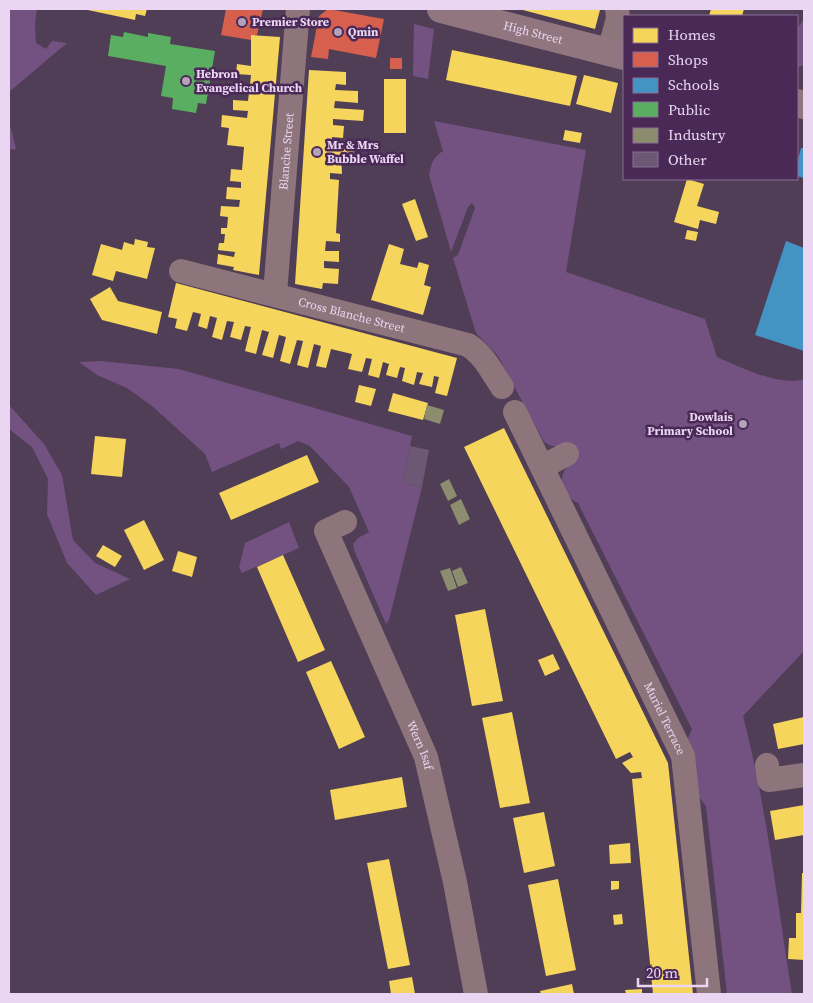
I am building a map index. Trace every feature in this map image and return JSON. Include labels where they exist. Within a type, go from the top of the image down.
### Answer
[{"type":"street","name":"Blanche Street","points":[[276,293],[298,9]]},
{"type":"street","name":"High Street","points":[[441,9],[617,54]]},
{"type":"street","points":[[617,9],[617,54]]},
{"type":"street","name":"Cross Blanche Street","points":[[182,271],[276,293],[468,345],[476,350],[487,363],[502,387]]},
{"type":"street","name":"Muriel Terrace","points":[[515,412],[683,756],[709,994]]},
{"type":"street","points":[[542,467],[567,454]]},
{"type":"street","name":"Wern Isaf","points":[[345,522],[326,531],[426,757],[455,882],[476,994]]},
{"type":"street","points":[[767,765],[769,780],[804,775]]},
{"type":"shaded area","points":[[9,9],[37,9],[35,24],[36,43],[46,49],[52,41],[67,43],[9,92]]},
{"type":"shaded area","points":[[804,19],[804,65],[798,68],[798,28]]},
{"type":"shaded area","points":[[414,24],[434,29],[428,79],[413,76]]},
{"type":"shaded area","points":[[9,121],[16,149],[9,150]]},
{"type":"shaded area","points":[[434,121],[586,150],[566,272],[705,319],[717,357],[760,375],[794,381],[804,379],[804,651],[743,716],[759,785],[792,994],[727,994],[706,806],[695,792],[686,743],[692,729],[578,503],[564,489],[562,480],[565,470],[578,460],[568,442],[556,446],[544,442],[498,356],[476,333],[453,258],[458,255],[475,208],[472,203],[468,207],[451,252],[429,175],[433,161],[443,151]]},
{"type":"shaded area","points":[[100,361],[179,369],[412,436],[403,483],[422,487],[389,620],[386,624],[354,550],[353,544],[358,538],[369,532],[349,487],[310,446],[298,441],[281,449],[279,443],[212,472],[205,454],[152,406],[127,388],[97,375],[79,362]]},
{"type":"shaded area","points":[[9,405],[44,444],[62,475],[73,540],[95,563],[130,579],[96,595],[67,563],[47,514],[48,479],[32,447],[9,429]]},
{"type":"shaded area","points":[[289,522],[299,548],[242,573],[239,567],[245,543]]},
{"type":"building: Homes","points":[[83,9],[147,9],[145,16],[136,14],[135,20]]},
{"type":"building: Homes","points":[[519,9],[595,9],[600,10],[595,29]]},
{"type":"building: Homes","points":[[711,9],[744,9],[742,15],[709,15]]},
{"type":"building: Homes","points":[[251,35],[280,37],[259,275],[233,270],[234,267],[217,264],[218,254],[234,257],[235,252],[218,250],[219,243],[224,243],[225,234],[221,234],[221,228],[227,228],[228,217],[220,216],[221,206],[239,207],[240,200],[226,199],[227,187],[241,188],[241,182],[230,181],[231,169],[242,170],[244,147],[227,145],[229,128],[221,127],[222,115],[247,118],[248,111],[233,110],[233,100],[248,101],[249,93],[232,91],[233,83],[250,85],[251,75],[236,74],[237,64],[251,66]]},
{"type":"building: Homes","points":[[452,50],[577,76],[570,106],[446,80]]},
{"type":"building: Homes","points":[[309,70],[346,72],[346,85],[336,84],[335,90],[358,91],[358,103],[335,101],[334,108],[364,110],[363,121],[333,119],[333,125],[344,126],[343,138],[332,137],[332,143],[355,145],[354,153],[341,152],[342,174],[330,173],[330,179],[339,180],[336,233],[340,234],[340,242],[326,241],[325,251],[339,251],[339,262],[324,261],[324,268],[339,269],[338,284],[323,283],[322,289],[295,284]]},
{"type":"building: Homes","points":[[584,75],[618,83],[611,113],[576,104]]},
{"type":"building: Homes","points":[[384,79],[406,79],[406,133],[384,133]]},
{"type":"building: Homes","points":[[565,130],[582,133],[580,143],[563,140]]},
{"type":"building: Homes","points":[[687,180],[704,184],[697,206],[719,212],[716,224],[700,220],[698,229],[674,222]]},
{"type":"building: Homes","points":[[415,199],[428,237],[416,241],[402,204]]},
{"type":"building: Homes","points":[[687,230],[698,232],[696,241],[685,239]]},
{"type":"building: Homes","points":[[135,239],[148,242],[147,247],[155,248],[147,279],[116,271],[113,281],[92,275],[101,244],[122,250],[124,242],[134,245]]},
{"type":"building: Homes","points":[[389,244],[404,249],[400,264],[417,268],[419,262],[429,265],[424,285],[431,287],[423,315],[371,300]]},
{"type":"building: Homes","points":[[176,283],[457,358],[447,396],[435,393],[439,377],[434,376],[432,387],[419,384],[423,373],[417,372],[414,385],[402,381],[405,368],[400,367],[397,378],[386,375],[389,364],[383,362],[379,378],[368,375],[372,359],[366,358],[362,372],[348,369],[352,354],[331,349],[326,368],[316,366],[321,346],[314,344],[308,368],[297,365],[303,341],[297,340],[290,364],[280,361],[286,337],[279,335],[273,358],[262,355],[269,332],[262,330],[256,354],[245,351],[251,327],[245,326],[241,340],[230,337],[234,322],[227,321],[222,340],[212,337],[217,318],[210,316],[207,329],[198,326],[201,314],[193,312],[187,331],[175,328],[177,319],[168,317]]},
{"type":"building: Homes","points":[[110,287],[118,301],[162,312],[157,334],[102,320],[90,299]]},
{"type":"building: Homes","points":[[359,385],[376,389],[371,406],[355,402]]},
{"type":"building: Homes","points":[[393,393],[428,403],[423,420],[388,411]]},
{"type":"building: Homes","points":[[504,428],[668,763],[693,994],[653,994],[632,779],[642,778],[641,772],[631,773],[622,763],[633,757],[630,752],[616,759],[464,447]]},
{"type":"building: Homes","points":[[95,436],[126,439],[122,477],[91,474]]},
{"type":"building: Homes","points":[[307,455],[319,482],[231,520],[219,493]]},
{"type":"building: Homes","points":[[144,520],[164,560],[144,570],[124,530]]},
{"type":"building: Homes","points":[[103,545],[122,556],[115,567],[96,556]]},
{"type":"building: Homes","points":[[178,551],[197,557],[192,577],[172,571]]},
{"type":"building: Homes","points":[[283,555],[325,650],[298,662],[257,567]]},
{"type":"building: Homes","points":[[485,609],[503,701],[472,706],[455,615]]},
{"type":"building: Homes","points":[[553,654],[560,669],[545,676],[538,660]]},
{"type":"building: Homes","points":[[331,661],[365,737],[339,749],[306,672]]},
{"type":"building: Homes","points":[[512,712],[530,803],[500,808],[482,718]]},
{"type":"building: Homes","points":[[804,717],[804,744],[778,749],[773,724]]},
{"type":"building: Homes","points":[[402,777],[407,807],[335,820],[330,790]]},
{"type":"building: Homes","points":[[804,805],[804,835],[775,840],[770,811]]},
{"type":"building: Homes","points":[[544,812],[555,866],[524,873],[513,818]]},
{"type":"building: Homes","points":[[630,843],[631,863],[610,864],[609,845]]},
{"type":"building: Homes","points":[[389,859],[410,965],[388,969],[367,863]]},
{"type":"building: Homes","points":[[802,873],[804,873],[804,960],[788,959],[789,938],[796,938],[796,913],[801,913]]},
{"type":"building: Homes","points":[[558,879],[576,970],[546,976],[528,885]]},
{"type":"building: Homes","points":[[611,881],[619,881],[619,889],[611,890]]},
{"type":"building: Homes","points":[[622,914],[623,924],[614,925],[613,915]]},
{"type":"building: Homes","points":[[412,977],[415,994],[391,994],[389,981]]},
{"type":"building: Homes","points":[[572,984],[574,994],[541,994],[540,991]]},
{"type":"building: Homes","points":[[642,989],[642,994],[626,994],[625,990]]},
{"type":"building: Shops","name":"Premier Store","points":[[226,9],[263,9],[257,35],[251,35],[251,40],[221,35]]},
{"type":"building: Shops","name":"Qmin","points":[[328,9],[384,19],[376,58],[329,49],[328,59],[311,57],[319,16]]},
{"type":"building: Shops","points":[[390,58],[402,58],[402,69],[390,69]]},
{"type":"building: Schools","points":[[801,148],[804,148],[804,178],[798,176],[798,160]]},
{"type":"building: Schools","points":[[786,241],[804,248],[804,351],[755,335]]},
{"type":"building: Public","name":"Hebron Evangelical Church","points":[[124,32],[148,37],[148,33],[171,37],[170,44],[215,51],[206,104],[198,103],[196,113],[172,109],[173,98],[161,96],[166,66],[108,56],[111,35],[123,37]]},
{"type":"building: Industry","points":[[427,405],[444,410],[440,424],[424,419]]},
{"type":"building: Industry","points":[[449,479],[457,496],[448,501],[440,484]]},
{"type":"building: Industry","points":[[461,499],[470,519],[459,525],[450,505]]},
{"type":"building: Industry","points":[[461,567],[468,583],[458,587],[452,571]]},
{"type":"building: Industry","points":[[450,568],[457,588],[448,591],[440,571]]},
{"type":"building: Other","points":[[410,446],[429,450],[422,487],[403,483]]},
{"type":"place","name":"Premier Store","points":[[242,22]]},
{"type":"place","name":"Qmin","points":[[338,32]]},
{"type":"place","name":"Hebron Evangelical Church","points":[[186,81]]},
{"type":"place","name":"Mr & Mrs Bubble Waffel","points":[[317,152]]},
{"type":"place","name":"Dowlais Primary School","points":[[743,424]]}]
